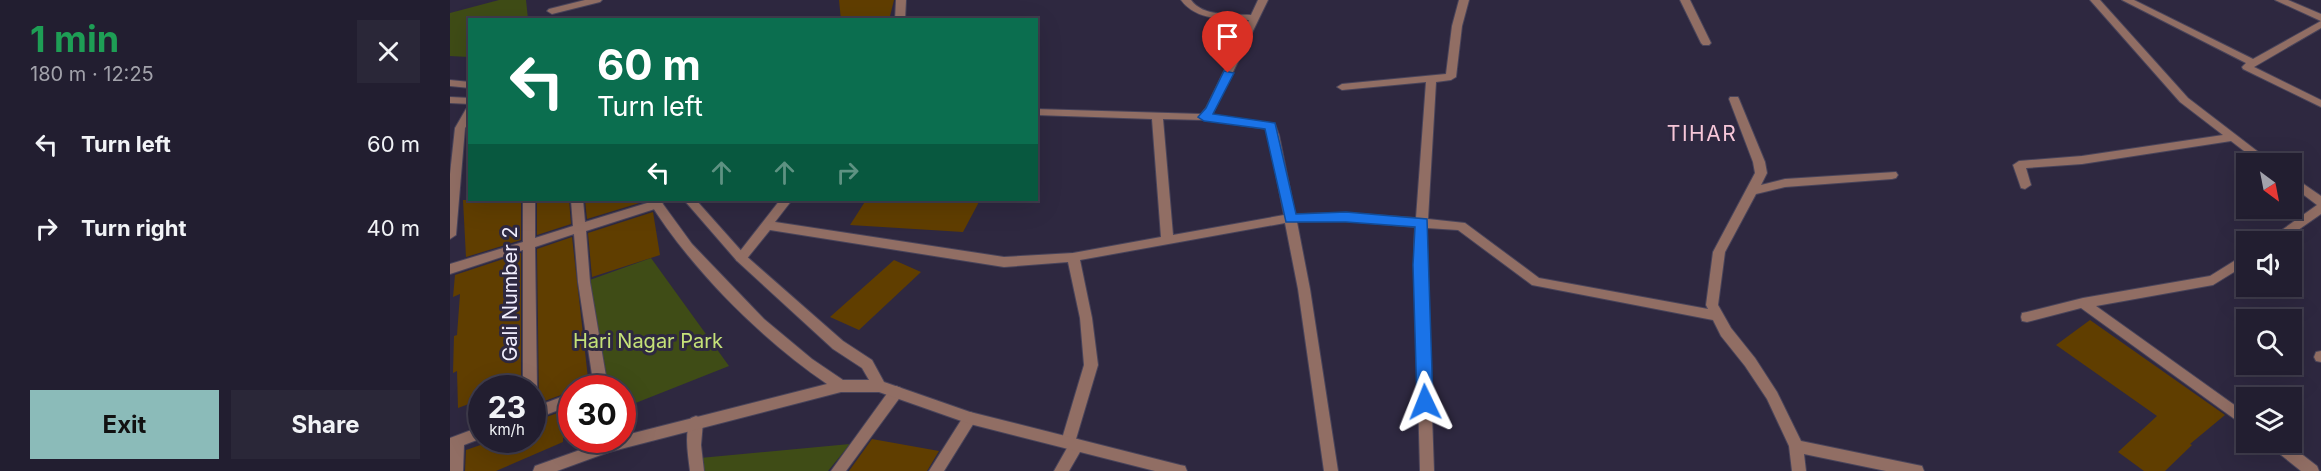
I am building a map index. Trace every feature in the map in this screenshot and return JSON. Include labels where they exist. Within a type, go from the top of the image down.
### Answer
[{"type":"street","points":[[552,0],[552,15],[597,0]]},
{"type":"street","points":[[900,18],[901,0]]},
{"type":"street","points":[[1186,0],[1193,9],[1203,12],[1254,18]]},
{"type":"street","points":[[1204,117],[1211,110],[1263,0]]},
{"type":"street","points":[[1342,87],[1451,77],[1456,26],[1464,0]]},
{"type":"street","points":[[1685,0],[1706,43]]},
{"type":"street","points":[[2095,0],[2184,100],[2255,153]]},
{"type":"street","points":[[2127,0],[2254,63]]},
{"type":"street","points":[[2280,0],[2321,18]]},
{"type":"street","points":[[2321,24],[2247,67],[2321,104]]},
{"type":"street","points":[[1427,471],[1420,265],[1431,79]]},
{"type":"street","points":[[450,83],[468,86]]},
{"type":"street","points":[[1734,99],[1759,162],[1761,173],[1719,252],[1712,294],[1717,316],[1772,396],[1796,446],[1799,471]]},
{"type":"street","points":[[450,100],[468,101]]},
{"type":"street","points":[[1038,112],[1204,117],[1271,126],[1305,289],[1331,471]]},
{"type":"street","points":[[450,235],[460,128],[468,114]]},
{"type":"street","points":[[1157,116],[1167,240]]},
{"type":"street","points":[[2025,185],[2019,165],[2082,160],[2234,137]]},
{"type":"street","points":[[1750,191],[1785,183],[1892,175]]},
{"type":"street","points":[[2302,188],[2321,202]]},
{"type":"street","name":"Gali Number 2","points":[[529,201],[530,375]]},
{"type":"street","points":[[577,201],[584,282],[599,375]]},
{"type":"street","points":[[691,201],[741,258],[838,345],[867,364],[879,386]]},
{"type":"street","points":[[741,258],[785,201]]},
{"type":"street","points":[[450,269],[655,202],[688,247],[759,323],[807,363],[841,386]]},
{"type":"street","points":[[2287,231],[2321,208]]},
{"type":"street","points":[[767,225],[1004,262],[1073,257],[1291,218],[1346,217],[1461,226],[1536,282],[1717,316]]},
{"type":"street","points":[[1061,471],[1072,444],[1091,364],[1086,318],[1073,257]]},
{"type":"street","points":[[2027,317],[2083,303],[2214,280],[2236,265]]},
{"type":"street","points":[[2083,303],[2236,414]]},
{"type":"street","points":[[636,436],[765,408],[841,386],[879,386],[970,418],[1180,471]]},
{"type":"street","points":[[838,471],[896,392]]},
{"type":"street","points":[[936,471],[970,418]]},
{"type":"street","points":[[696,422],[697,471]]},
{"type":"street","points":[[456,471],[453,443],[468,437]]},
{"type":"street","points":[[1796,446],[1917,471]]},
{"type":"street","points":[[540,471],[569,465],[590,453]]},
{"type":"street","points":[[2289,453],[2312,471]]},
{"type":"green space","points":[[499,0],[526,0],[528,18],[468,18],[468,57],[450,56],[450,13]]},
{"type":"green space","name":"Hari Nagar Park","points":[[651,258],[729,366],[636,403],[636,375],[602,375],[584,282]]},
{"type":"green space","points":[[850,444],[828,471],[702,471],[700,458]]},
{"type":"building","points":[[839,0],[894,0],[890,18],[841,18]]},
{"type":"building","points":[[463,200],[521,201],[521,240],[466,257]]},
{"type":"building","points":[[537,201],[569,201],[571,224],[537,235]]},
{"type":"building","points":[[585,201],[646,201],[587,219]]},
{"type":"building","points":[[865,201],[979,201],[963,232],[850,225]]},
{"type":"building","points":[[653,212],[660,255],[592,277],[588,233]]},
{"type":"building","points":[[572,237],[588,375],[558,375],[558,396],[546,400],[546,375],[539,375],[537,249]]},
{"type":"building","points":[[521,253],[521,375],[468,375],[468,404],[458,408],[457,371],[453,373],[454,336],[457,335],[460,294],[453,297],[455,275]]},
{"type":"building","points":[[894,260],[921,272],[859,330],[830,317]]},
{"type":"building","points":[[2090,320],[2225,415],[2190,444],[2192,445],[2165,471],[2144,471],[2118,452],[2157,416],[2056,345]]},
{"type":"building","points":[[558,413],[558,444],[546,449],[546,417]]},
{"type":"building","points":[[872,439],[939,451],[927,471],[849,471]]},
{"type":"building","points":[[468,449],[468,453],[538,453],[496,471],[465,471],[466,450]]},
{"type":"district","name":"TIHAR","points":[[1702,133]]},
{"type":"route","points":[[1228,73],[1211,110],[1204,117],[1271,126],[1291,218],[1346,217],[1422,223],[1420,265],[1425,402]]}]
